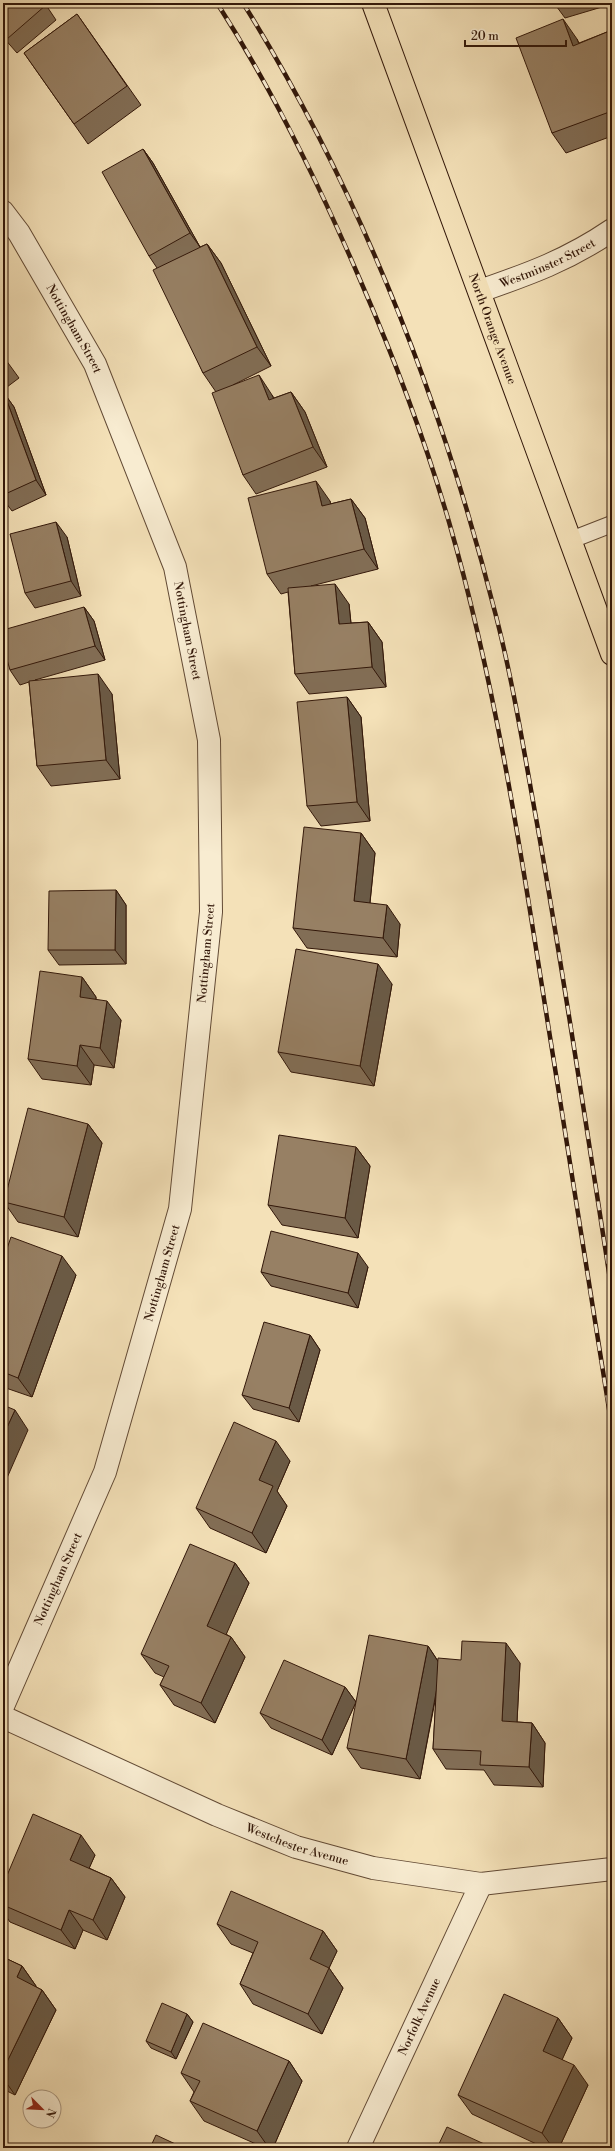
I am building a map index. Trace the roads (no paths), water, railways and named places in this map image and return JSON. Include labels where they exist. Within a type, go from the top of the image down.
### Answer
[{"type":"main road","name":"North Orange Avenue","points":[[374,3],[612,654]]},
{"type":"street","name":"Nottingham Street","points":[[3,212],[19,233],[95,364],[175,567],[209,740],[211,912],[180,1209],[105,1472],[3,1706]]},
{"type":"street","name":"Westminster Street","points":[[480,291],[535,272],[584,249],[612,230]]},
{"type":"street","name":"Westchester Avenue","points":[[3,1717],[216,1815],[296,1847],[374,1868],[481,1884],[612,1869]]},
{"type":"street","name":"Norfolk Avenue","points":[[358,2148],[481,1884]]},
{"type":"lane","points":[[571,540],[612,524]]},
{"type":"railway","points":[[217,3],[277,105],[329,210],[374,311],[409,400],[449,522],[479,640],[515,819],[612,1428]]},
{"type":"railway","points":[[243,3],[285,75],[324,148],[360,223],[393,300],[423,378],[450,456],[474,536],[496,616],[514,695],[524,749],[558,945],[612,1292]]}]
